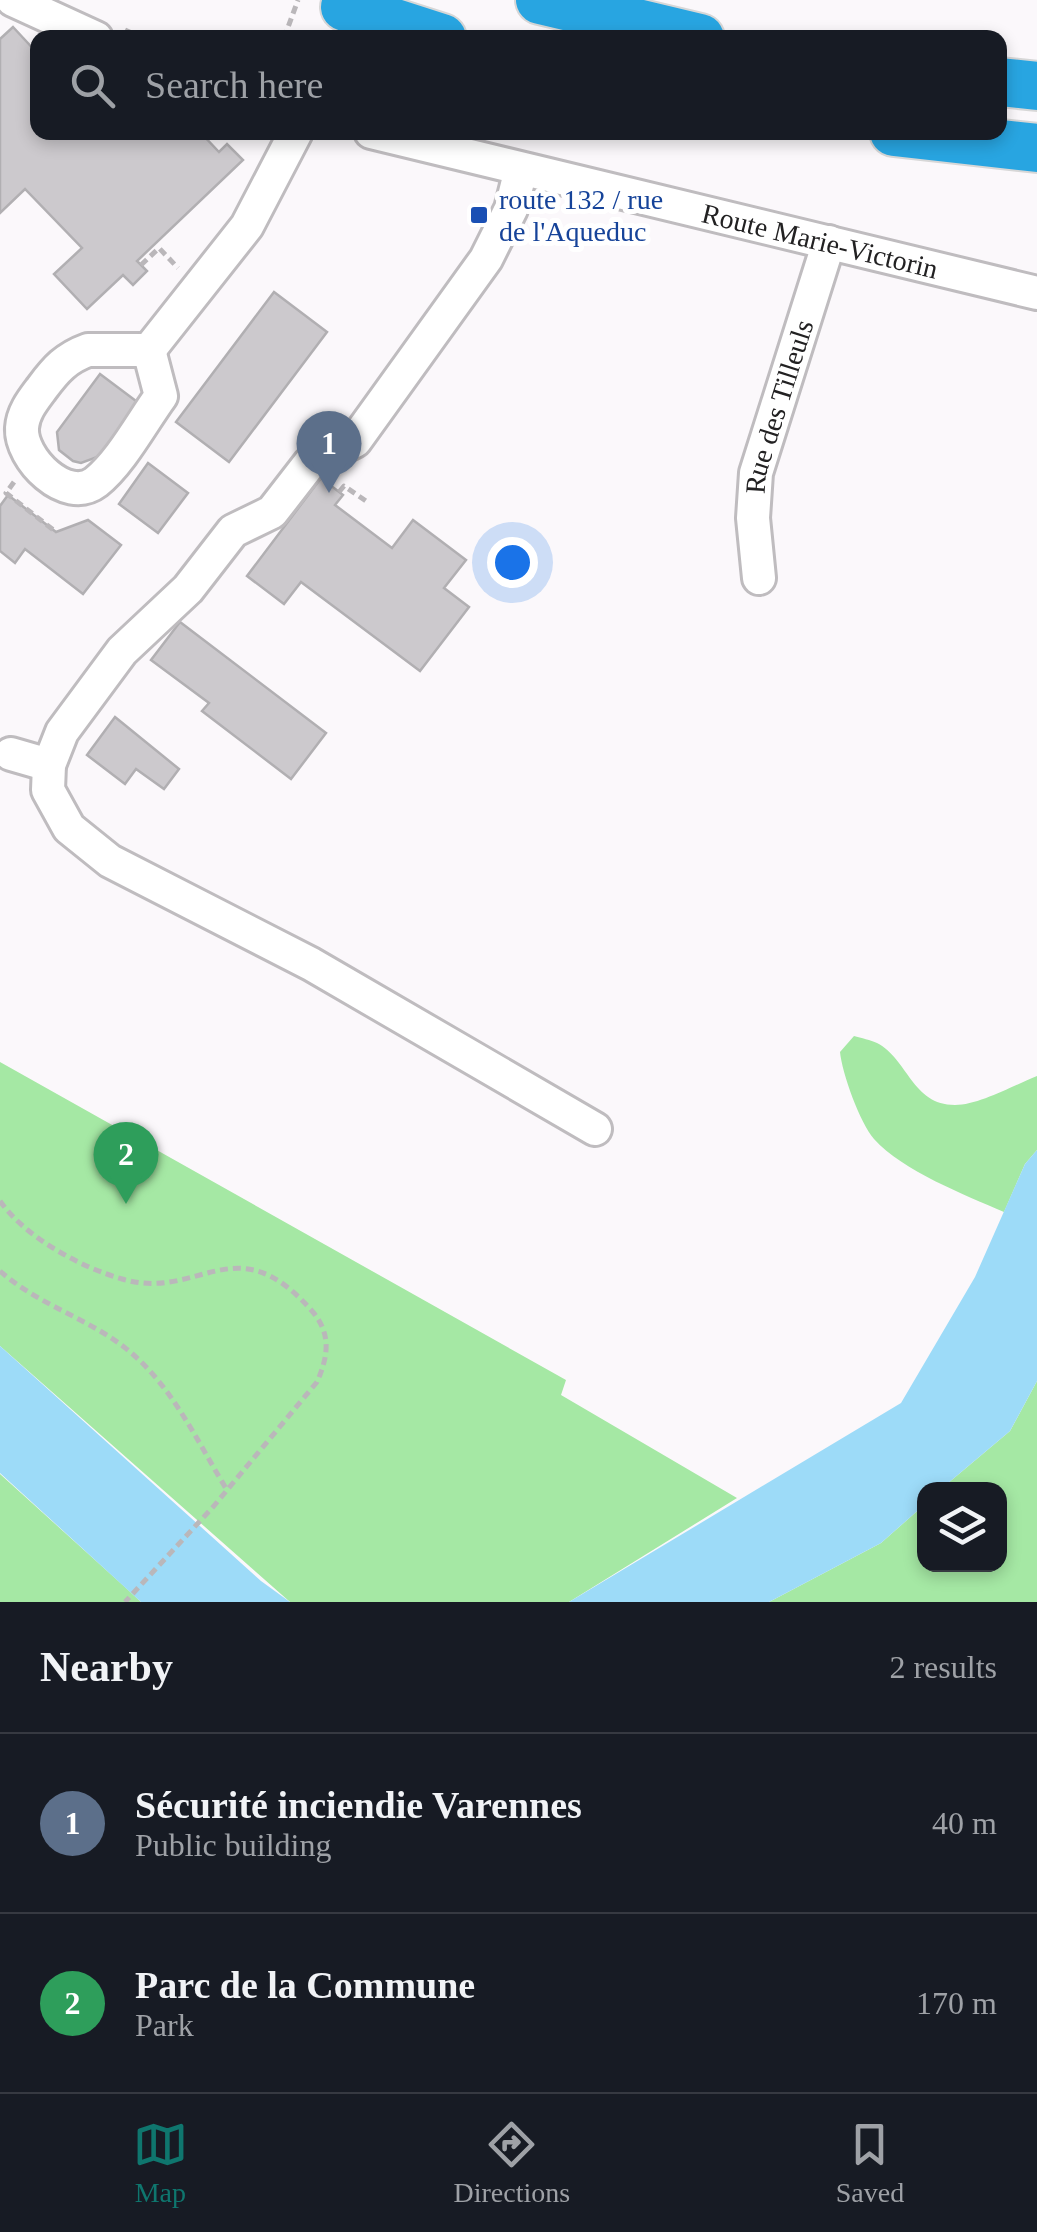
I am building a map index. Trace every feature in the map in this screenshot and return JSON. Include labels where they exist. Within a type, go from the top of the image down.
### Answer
[{"type":"highway","points":[[540,0],[666,30]]},
{"type":"highway","points":[[342,15],[407,30]]},
{"type":"highway","points":[[1007,83],[1037,86]]},
{"type":"highway","points":[[966,140],[1037,148]]},
{"type":"street","points":[[13,0],[79,30]]},
{"type":"street","points":[[149,350],[248,226],[286,140]]},
{"type":"street","name":"Route Marie-Victorin","points":[[404,140],[1037,293]]},
{"type":"street","points":[[522,169],[511,208],[486,259],[356,441],[310,463],[272,512],[233,531],[188,589],[122,651],[62,732],[50,764],[52,805],[69,828],[110,860],[311,964],[594,1129]]},
{"type":"street","name":"Rue des Tilleuls","points":[[759,578],[753,528],[756,472],[829,242]]},
{"type":"street","points":[[88,350],[149,350],[161,396],[97,481],[76,488],[62,484],[31,457],[24,443],[24,419],[30,404],[67,358],[88,350]]},
{"type":"street","points":[[11,754],[50,764]]},
{"type":"path","points":[[287,30],[298,0]]},
{"type":"path","points":[[142,265],[159,248],[176,266]]},
{"type":"path","points":[[339,492],[344,486],[366,501]]},
{"type":"path","points":[[8,496],[56,532]]},
{"type":"path","points":[[0,1202],[28,1230],[122,1279],[144,1282],[253,1269],[274,1275],[318,1318],[327,1338],[326,1360],[317,1382],[213,1507],[126,1602]]},
{"type":"path","points":[[0,1270],[21,1289],[123,1346],[159,1380],[227,1490]]},
{"type":"green space","points":[[854,1036],[887,1050],[920,1090],[941,1103],[975,1102],[1037,1076],[1037,1150],[1025,1164],[1004,1212],[918,1172],[874,1139],[858,1110],[841,1061],[840,1052]]},
{"type":"green space","points":[[0,1062],[566,1380],[561,1395],[737,1498],[569,1602],[290,1602],[0,1346]]},
{"type":"green space","points":[[1037,1381],[1037,1602],[769,1602],[881,1543],[917,1511],[917,1572],[1007,1572],[1007,1482],[949,1482],[1010,1431]]},
{"type":"green space","points":[[0,1474],[126,1588],[141,1602],[0,1602]]},
{"type":"water","points":[[1037,1150],[1037,1381],[1010,1431],[949,1482],[917,1482],[917,1511],[881,1543],[769,1602],[569,1602],[901,1403],[975,1277],[1025,1164]]},
{"type":"water","points":[[0,1346],[261,1581],[290,1602],[141,1602],[0,1473]]},
{"type":"building","points":[[13,27],[30,45],[30,140],[208,140],[219,152],[227,144],[243,160],[137,261],[147,271],[133,285],[123,275],[87,309],[54,274],[82,248],[25,189],[0,213],[0,39]]},
{"type":"building","points":[[274,292],[327,332],[229,462],[176,422]]},
{"type":"building","points":[[100,374],[140,404],[100,456],[81,463],[73,461],[59,450],[57,432]]},
{"type":"building","points":[[148,463],[188,493],[158,533],[119,504]]},
{"type":"building","points":[[321,478],[343,495],[335,505],[392,548],[413,520],[466,560],[444,588],[469,607],[420,671],[301,582],[284,604],[247,576]]},
{"type":"building","points":[[8,495],[56,532],[88,520],[121,545],[83,594],[25,549],[15,563],[0,551],[0,506]]},
{"type":"building","points":[[180,622],[326,733],[291,779],[202,711],[209,703],[151,660]]},
{"type":"building","points":[[115,717],[179,769],[164,789],[136,769],[125,784],[87,755]]},
{"type":"place","name":"route 132 / rue de l'Aqueduc","points":[[479,215]]},
{"type":"place","name":"Sécurité inciendie Varennes","points":[[329,493]]},
{"type":"place","name":"Parc de la Commune","points":[[126,1204]]}]
